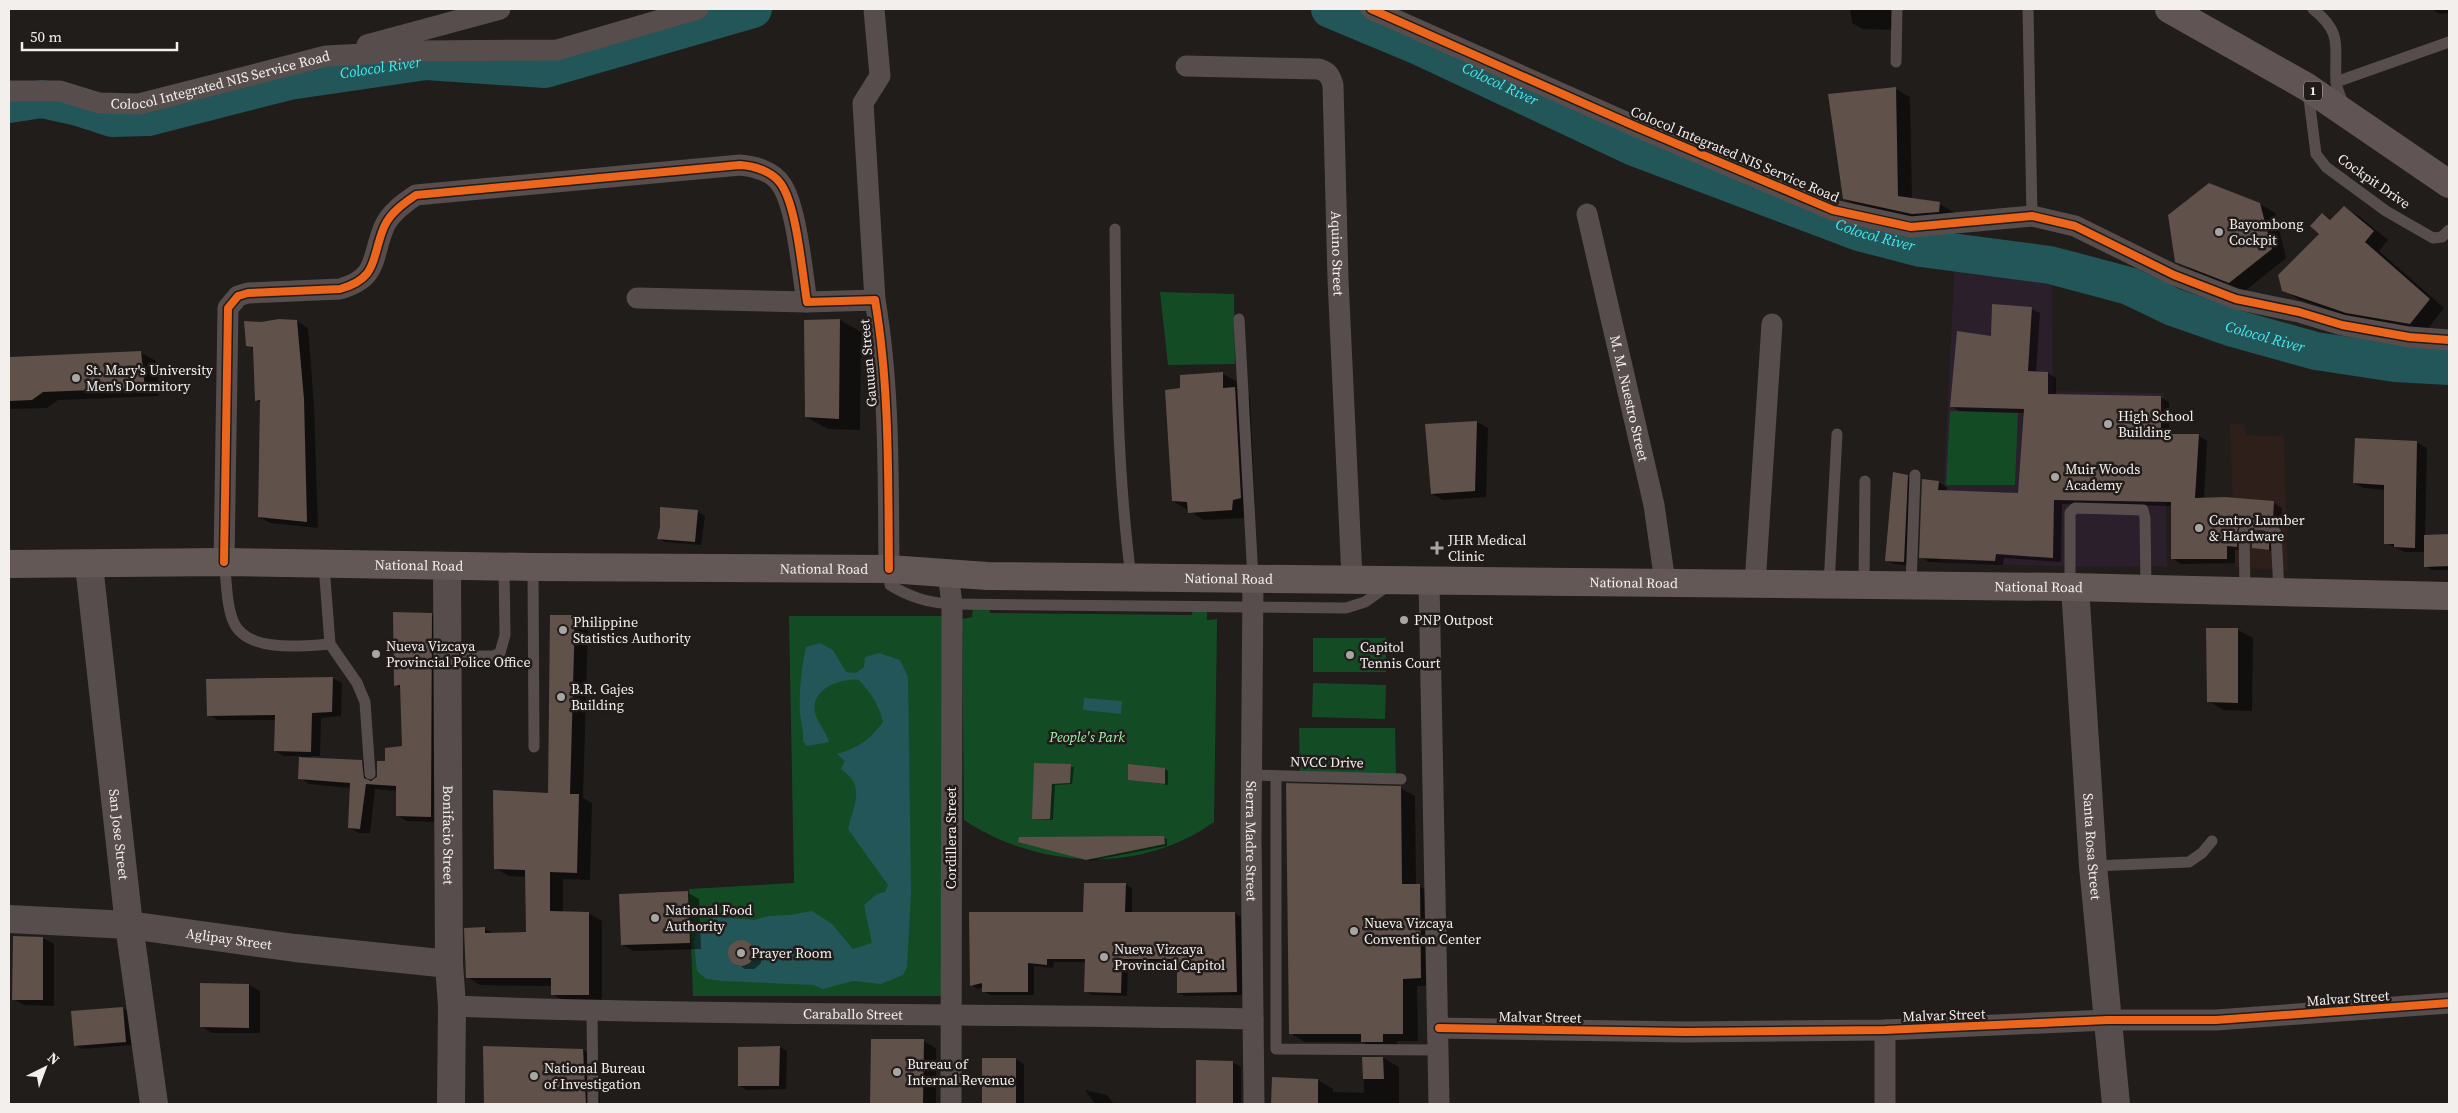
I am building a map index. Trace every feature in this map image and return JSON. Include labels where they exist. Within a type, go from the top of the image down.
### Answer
[{"type":"highway","name":"1","points":[[2169,9],[2307,87],[2449,184]]},
{"type":"main road","name":"National Road","points":[[9,564],[88,565],[224,562],[504,567],[889,569],[987,576],[1253,579],[1352,578],[2072,587],[2449,596]]},
{"type":"street","points":[[326,56],[500,9]]},
{"type":"street","name":"Colocol Integrated NIS Service Road","points":[[9,91],[60,91],[99,103],[139,104],[326,56],[419,51],[557,50],[698,9]]},
{"type":"street","name":"Gauuan Street","points":[[874,9],[880,76],[863,103],[875,300],[883,368],[888,476],[889,569]]},
{"type":"street","name":"Colocol Integrated NIS Service Road","points":[[1371,9],[1637,127],[1833,210],[1912,227],[2032,216],[2075,226],[2174,275],[2236,299],[2299,312],[2352,327],[2409,337],[2449,340]]},
{"type":"street","name":"Aquino Street","points":[[1186,66],[1319,69],[1328,73],[1331,77],[1333,85],[1338,279],[1352,578]]},
{"type":"street","points":[[224,562],[228,308],[238,296],[248,293],[340,289],[355,285],[374,264],[384,226],[401,204],[416,195],[740,165],[752,166],[781,183],[793,220],[807,302]]},
{"type":"street","name":"M. M. Nuestro Street","points":[[1587,214],[1654,505],[1665,582]]},
{"type":"street","name":"Gauuan Street","points":[[637,298],[807,302],[875,300]]},
{"type":"street","points":[[1755,584],[1772,324]]},
{"type":"street","name":"San Jose Street","points":[[88,565],[129,925],[154,1104]]},
{"type":"street","name":"Bonifacio Street","points":[[447,566],[449,964],[452,1006],[451,1104]]},
{"type":"street","name":"Cordillera Street","points":[[948,573],[952,604],[951,1104]]},
{"type":"street","name":"Sierra Madre Street","points":[[1253,579],[1251,835],[1254,1104]]},
{"type":"street","points":[[1429,580],[1439,1104]]},
{"type":"street","name":"Santa Rosa Street","points":[[2072,587],[2093,866],[2116,1104]]},
{"type":"street","name":"Aglipay Street","points":[[9,919],[129,925],[295,948],[449,964]]},
{"type":"street","name":"Malvar Street","points":[[1439,1028],[1686,1032],[1885,1030],[2107,1020],[2216,1020],[2449,1003]]},
{"type":"street","name":"Caraballo Street","points":[[452,1006],[592,1011],[950,1013],[1253,1019]]},
{"type":"street","points":[[1885,1030],[1885,1104]]},
{"type":"lane","points":[[1896,62],[1897,9]]},
{"type":"lane","points":[[2028,9],[2032,216]]},
{"type":"lane","points":[[2313,9],[2324,18],[2334,34],[2338,49],[2336,82],[2344,112]]},
{"type":"lane","points":[[2336,82],[2449,42]]},
{"type":"lane","name":"Cockpit Drive","points":[[2307,87],[2316,154],[2326,167],[2386,211],[2433,238],[2442,237],[2449,230]]},
{"type":"lane","points":[[1115,229],[1119,431],[1131,577]]},
{"type":"lane","points":[[1239,319],[1253,579]]},
{"type":"lane","points":[[1829,584],[1837,434]]},
{"type":"lane","points":[[1911,585],[1915,475]]},
{"type":"lane","points":[[1864,481],[1864,585]]},
{"type":"lane","points":[[2072,587],[2070,513],[2075,508],[2143,510],[2145,518],[2146,589]]},
{"type":"lane","points":[[2245,591],[2244,531],[2258,524],[2270,527],[2276,533],[2279,592]]},
{"type":"lane","points":[[224,562],[234,624],[244,635],[256,641],[282,646],[330,644]]},
{"type":"lane","points":[[324,565],[330,644],[357,683],[365,702],[370,774]]},
{"type":"lane","points":[[447,656],[493,656],[500,653],[505,635],[504,567]]},
{"type":"lane","points":[[533,567],[534,746]]},
{"type":"lane","points":[[889,569],[890,585],[907,595],[931,603],[952,604],[1346,608],[1365,602],[1398,579]]},
{"type":"lane","name":"NVCC Drive","points":[[1251,776],[1401,778]]},
{"type":"lane","points":[[1276,776],[1276,1048],[1439,1050]]},
{"type":"lane","points":[[2093,866],[2189,862],[2202,853],[2212,841]]},
{"type":"lane","points":[[592,1011],[593,1104]]},
{"type":"lane","points":[[1253,1019],[1277,1019]]},
{"type":"shaded area","name":"Muir Woods Academy","points":[[1955,257],[2052,273],[2053,391],[2164,393],[2167,566],[2076,567],[1940,562]]},
{"type":"shaded area","points":[[2230,423],[2245,425],[2246,435],[2284,436],[2288,571],[2235,567]]},
{"type":"green space","points":[[1160,292],[1234,294],[1235,364],[1168,365]]},
{"type":"green space","points":[[1950,411],[2018,413],[2015,485],[1946,485]]},
{"type":"green space","name":"People's Park","points":[[989,607],[990,613],[1192,615],[1193,610],[1207,610],[1207,620],[1217,619],[1214,822],[1185,839],[1154,851],[1122,858],[1089,859],[1056,856],[1024,848],[993,836],[964,820],[962,619],[972,617],[973,608]]},
{"type":"green space","points":[[789,616],[947,616],[947,996],[693,996],[689,889],[794,883]]},
{"type":"green space","name":"Capitol Tennis Court","points":[[1313,638],[1386,638],[1386,672],[1313,672]]},
{"type":"green space","name":"Capitol Tennis Court","points":[[1313,683],[1386,685],[1385,719],[1312,717]]},
{"type":"green space","points":[[1299,728],[1395,728],[1396,776],[1300,776]]},
{"type":"water","points":[[820,643],[833,650],[846,672],[856,673],[864,667],[865,657],[879,653],[900,660],[908,677],[911,892],[907,967],[903,975],[881,984],[853,981],[823,989],[813,985],[706,979],[697,971],[694,943],[696,930],[715,917],[755,920],[768,916],[812,911],[832,924],[853,949],[872,943],[864,905],[877,894],[885,892],[888,885],[848,829],[855,803],[856,789],[849,775],[841,769],[845,761],[837,754],[863,742],[883,722],[874,699],[859,680],[835,683],[822,691],[817,697],[815,705],[816,717],[829,742],[807,746],[803,741],[800,714],[801,680],[806,647]],"holes":[[[736,941],[746,941],[754,948],[754,958],[747,966],[736,966],[729,958],[729,948]]]},
{"type":"water","points":[[1084,698],[1122,701],[1121,714],[1083,710]]},
{"type":"building","points":[[1896,87],[1898,196],[1940,202],[1939,212],[1912,214],[1843,199],[1828,94]]},
{"type":"building","name":"Bayombong Cockpit","points":[[2209,183],[2260,203],[2272,249],[2229,283],[2175,262],[2168,215]]},
{"type":"building","points":[[2344,206],[2374,231],[2365,242],[2430,299],[2410,324],[2346,313],[2282,291],[2278,275],[2319,234],[2310,226],[2322,213],[2330,220]]},
{"type":"building","points":[[1992,304],[2032,307],[2028,371],[2048,372],[2048,394],[2161,396],[2161,434],[2199,434],[2195,498],[2225,497],[2274,501],[2273,520],[2255,517],[2239,525],[2237,547],[2227,546],[2227,559],[2171,559],[2171,502],[2054,500],[2053,558],[1996,554],[1995,561],[1919,558],[1922,479],[1939,481],[1938,490],[2018,493],[2024,409],[1950,407],[1957,331],[1991,336]]},
{"type":"building","points":[[279,319],[297,320],[304,399],[307,522],[258,517],[260,400],[255,401],[253,347],[246,346],[244,321],[261,322]]},
{"type":"building","points":[[840,319],[839,419],[805,417],[804,320]]},
{"type":"building","name":"St. Mary's University Men's Dormitory","points":[[141,351],[145,388],[43,392],[32,400],[9,401],[9,357]]},
{"type":"building","points":[[1223,372],[1223,388],[1235,387],[1241,498],[1233,500],[1232,510],[1188,513],[1187,502],[1172,501],[1165,390],[1180,388],[1180,375]]},
{"type":"building","points":[[1477,421],[1475,491],[1431,494],[1425,424]]},
{"type":"building","points":[[2355,438],[2417,441],[2415,548],[2394,547],[2394,544],[2384,544],[2384,485],[2353,483]]},
{"type":"building","points":[[1893,472],[1908,475],[1904,562],[1885,561]]},
{"type":"building","points":[[660,507],[698,510],[695,542],[657,539],[660,527]]},
{"type":"building","points":[[2260,532],[2269,536],[2269,550],[2252,548],[2252,535]]},
{"type":"building","points":[[2449,534],[2449,566],[2424,567],[2424,535]]},
{"type":"building","points":[[393,612],[432,613],[431,817],[396,816],[396,786],[366,784],[360,829],[348,828],[350,783],[298,779],[299,757],[362,760],[364,778],[371,781],[377,777],[377,761],[385,761],[385,748],[402,746],[400,685],[394,686]]},
{"type":"building","points":[[550,615],[575,615],[570,794],[579,794],[577,873],[550,872],[550,911],[589,912],[589,995],[551,995],[551,978],[466,978],[464,928],[485,927],[485,933],[526,932],[525,870],[494,869],[493,790],[548,793]]},
{"type":"building","points":[[2206,628],[2238,628],[2238,703],[2207,702]]},
{"type":"building","points":[[333,677],[332,712],[312,713],[311,752],[274,751],[275,715],[207,716],[206,679]]},
{"type":"building","points":[[1034,763],[1071,764],[1070,783],[1052,784],[1050,819],[1032,819]]},
{"type":"building","points":[[1128,764],[1165,768],[1165,784],[1128,780]]},
{"type":"building","name":"Nueva Vizcaya Convention Center","points":[[1286,783],[1401,786],[1402,884],[1420,884],[1421,978],[1403,979],[1403,1034],[1383,1034],[1383,1042],[1361,1042],[1361,1034],[1289,1034]]},
{"type":"building","points":[[1164,836],[1165,844],[1086,860],[1018,842],[1019,837]]},
{"type":"building","points":[[1084,883],[1126,883],[1125,912],[1235,912],[1237,992],[1177,993],[1177,959],[1122,959],[1121,993],[1084,992],[1085,959],[1047,959],[1047,965],[1028,963],[1028,992],[982,992],[982,983],[970,986],[969,912],[1083,912]]},
{"type":"building","name":"National Food Authority","points":[[688,891],[690,943],[621,945],[619,894]]},
{"type":"building","points":[[13,936],[43,937],[43,1000],[12,1000]]},
{"type":"building","name":"Prayer Room","points":[[741,940],[750,944],[754,953],[750,962],[741,966],[732,962],[728,953],[732,944]]},
{"type":"building","points":[[200,983],[249,984],[249,1028],[200,1027]]},
{"type":"building","points":[[123,1007],[126,1042],[74,1046],[71,1011]]},
{"type":"building","name":"Bureau of Internal Revenue","points":[[871,1039],[924,1039],[923,1104],[870,1104]]},
{"type":"building","name":"National Bureau of Investigation","points":[[483,1046],[583,1049],[586,1104],[484,1104]]},
{"type":"building","points":[[780,1046],[779,1086],[738,1086],[738,1047]]},
{"type":"building","points":[[1362,1057],[1383,1057],[1384,1079],[1363,1079]]},
{"type":"building","points":[[982,1058],[1016,1058],[1016,1104],[982,1104]]},
{"type":"building","points":[[1196,1060],[1233,1061],[1233,1104],[1196,1104]]},
{"type":"building","points":[[1272,1077],[1318,1079],[1318,1104],[1271,1104]]},
{"type":"waterway","name":"Colocol River","points":[[9,104],[42,99],[78,107],[112,118],[148,117],[289,81],[426,61],[545,69],[753,9]]},
{"type":"waterway","name":"Colocol River","points":[[1330,9],[1421,47],[1634,147],[1859,232],[1921,248],[2050,265],[2129,286],[2173,307],[2233,328],[2316,351],[2395,363],[2449,366]]},
{"type":"cycle path","points":[[1371,9],[1637,127],[1833,210],[1911,227],[2032,216],[2075,226],[2174,275],[2236,299],[2299,312],[2342,325],[2409,337],[2449,340]]},
{"type":"cycle path","points":[[224,562],[228,308],[238,296],[248,293],[340,289],[362,279],[372,266],[384,227],[390,217],[416,195],[740,165],[757,168],[773,176],[787,194],[795,224],[807,302],[875,300],[886,400],[889,569]]},
{"type":"cycle path","points":[[1439,1028],[1686,1032],[1885,1030],[2107,1020],[2216,1020],[2449,1003]]},
{"type":"place","name":"Bayombong Cockpit","points":[[2219,232]]},
{"type":"place","name":"St. Mary's University Men's Dormitory","points":[[76,378]]},
{"type":"place","name":"High School Building","points":[[2108,424]]},
{"type":"place","name":"Muir Woods Academy","points":[[2055,477]]},
{"type":"place","name":"Centro Lumber & Hardware","points":[[2199,528]]},
{"type":"place","name":"JHR Medical Clinic","points":[[1437,548]]},
{"type":"place","name":"PNP Outpost","points":[[1404,620]]},
{"type":"place","name":"Philippine Statistics Authority","points":[[563,630]]},
{"type":"place","name":"Nueva Vizcaya Provincial Police Office","points":[[376,654]]},
{"type":"place","name":"Capitol Tennis Court","points":[[1350,655]]},
{"type":"place","name":"B.R. Gajes Building","points":[[561,697]]},
{"type":"place","name":"National Food Authority","points":[[655,918]]},
{"type":"place","name":"Nueva Vizcaya Convention Center","points":[[1354,931]]},
{"type":"place","name":"Prayer Room","points":[[741,953]]},
{"type":"place","name":"Nueva Vizcaya Provincial Capitol","points":[[1104,957]]},
{"type":"place","name":"Bureau of Internal Revenue","points":[[897,1072]]},
{"type":"place","name":"National Bureau of Investigation","points":[[534,1076]]}]
